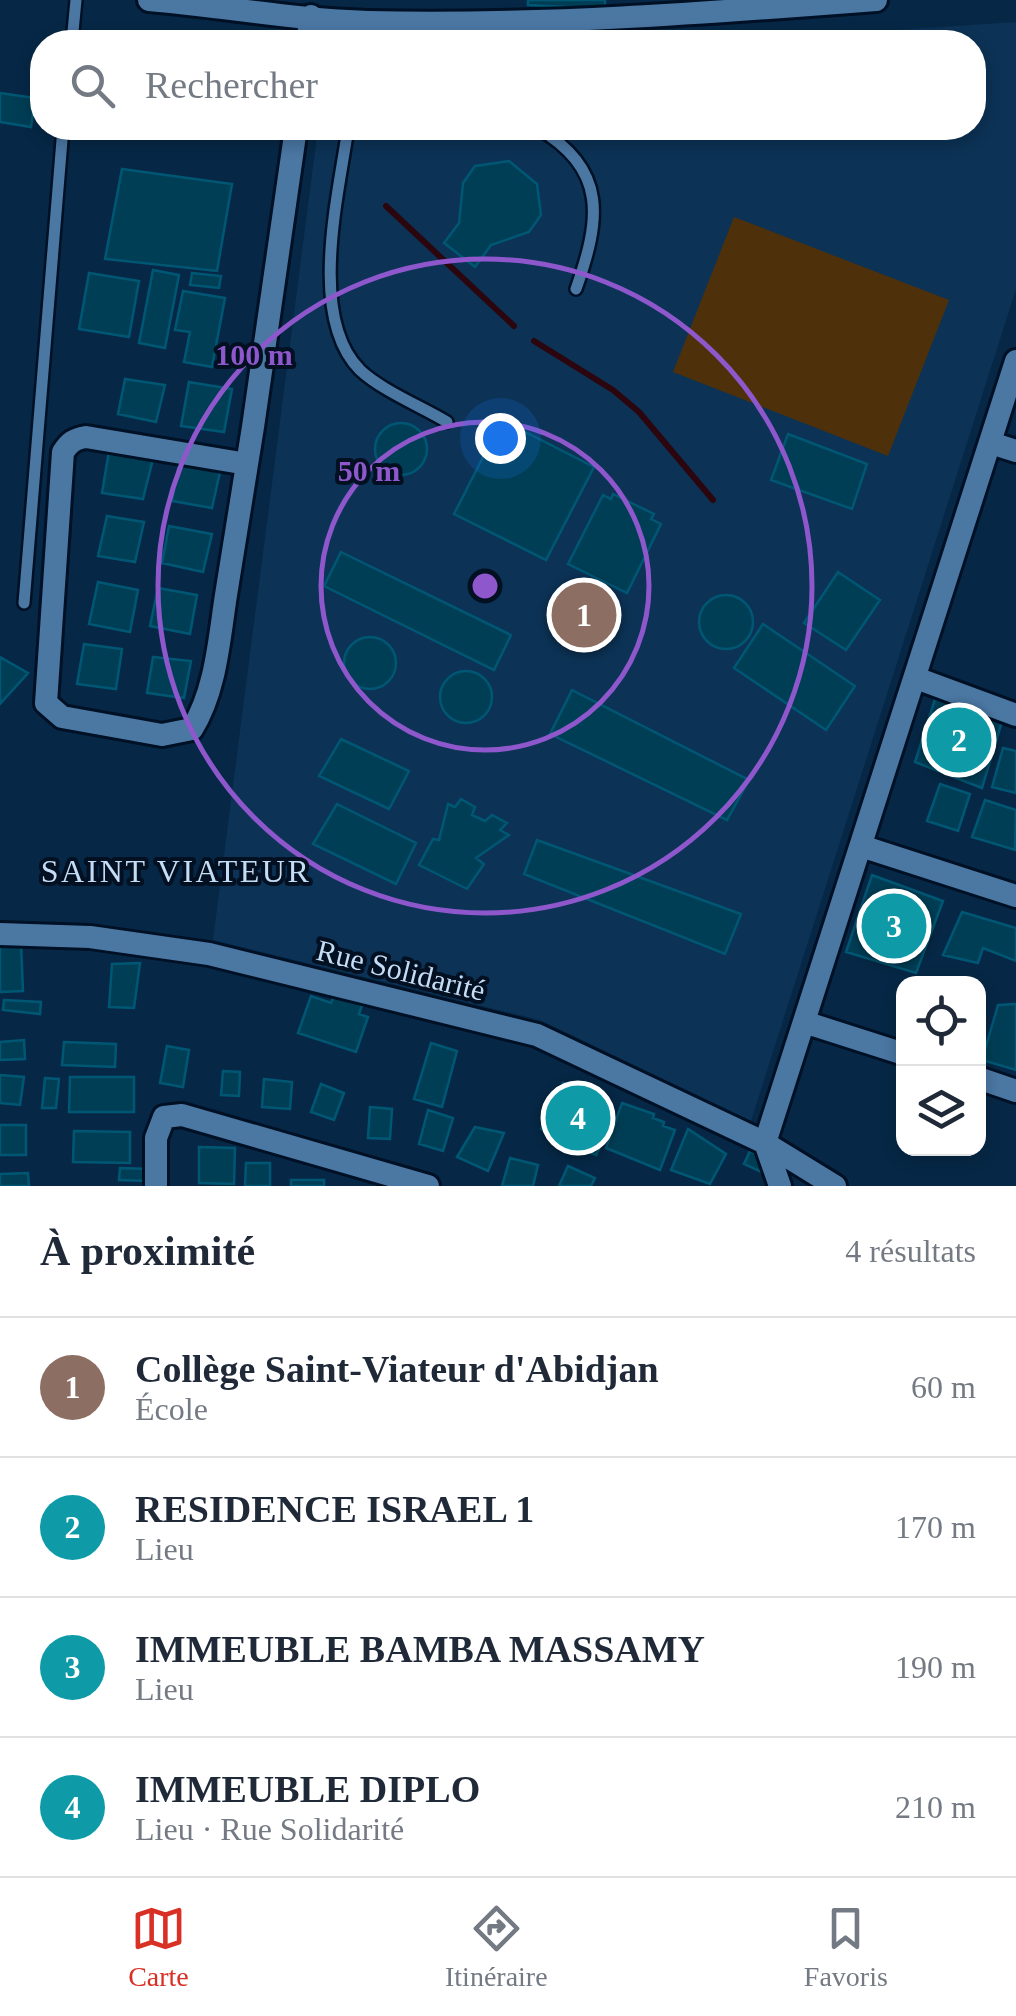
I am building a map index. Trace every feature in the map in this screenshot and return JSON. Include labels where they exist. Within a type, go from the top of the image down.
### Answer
[{"type":"street","points":[[149,0],[311,16],[355,30]]},
{"type":"street","points":[[401,30],[876,0]]},
{"type":"street","points":[[309,30],[311,16]]},
{"type":"street","points":[[247,464],[86,438],[74,439],[69,444],[64,452],[48,666],[46,703],[52,711],[62,718],[162,735],[192,728],[210,692],[247,464],[294,140]]},
{"type":"street","points":[[780,1186],[765,1143],[1016,361]]},
{"type":"street","points":[[991,443],[1016,451]]},
{"type":"street","points":[[916,678],[1016,715]]},
{"type":"street","points":[[862,846],[1016,896]]},
{"type":"street","name":"Rue Solidarité","points":[[0,934],[90,937],[209,954],[537,1035],[765,1143],[835,1186]]},
{"type":"street","points":[[804,1022],[896,1051]]},
{"type":"street","points":[[986,1081],[1016,1090]]},
{"type":"street","points":[[156,1186],[156,1138],[164,1117],[182,1115],[428,1186]]},
{"type":"lane","points":[[73,30],[76,0]]},
{"type":"lane","points":[[24,603],[62,140]]},
{"type":"lane","points":[[346,140],[330,286],[341,340],[363,373],[447,422]]},
{"type":"lane","points":[[552,140],[582,166],[595,200],[592,243],[576,289]]},
{"type":"shaded area","points":[[1016,22],[1016,289],[751,1121],[540,1020],[213,940],[316,140],[986,140],[986,30],[897,30]]},
{"type":"shaded area","points":[[734,217],[949,300],[888,456],[673,372]]},
{"type":"building","points":[[528,0],[605,0],[605,9],[528,5]]},
{"type":"building","points":[[0,93],[30,97],[30,127],[0,122]]},
{"type":"building","points":[[509,161],[537,184],[541,215],[529,232],[491,245],[475,267],[444,243],[459,223],[463,183],[475,166]]},
{"type":"building","points":[[122,169],[232,184],[217,271],[105,259]]},
{"type":"building","points":[[153,270],[179,275],[165,348],[139,343]]},
{"type":"building","points":[[89,273],[139,281],[129,337],[79,329]]},
{"type":"building","points":[[192,273],[221,276],[219,288],[190,285]]},
{"type":"building","points":[[183,291],[225,298],[212,367],[184,362],[190,332],[175,330]]},
{"type":"building","points":[[125,379],[165,385],[156,422],[118,414]]},
{"type":"building","points":[[189,382],[232,389],[224,432],[181,426]]},
{"type":"building","points":[[502,420],[594,467],[546,560],[454,514]]},
{"type":"building","points":[[401,423],[419,431],[427,449],[419,467],[401,475],[383,467],[375,449],[383,431]]},
{"type":"building","points":[[788,434],[867,464],[852,509],[771,480]]},
{"type":"building","points":[[109,451],[153,459],[143,499],[102,493]]},
{"type":"building","points":[[179,464],[220,472],[212,508],[172,501]]},
{"type":"building","points":[[613,494],[654,514],[651,519],[661,524],[627,593],[568,564],[603,495],[611,499]]},
{"type":"building","points":[[107,516],[144,522],[135,562],[98,556]]},
{"type":"building","points":[[169,526],[212,534],[203,572],[162,563]]},
{"type":"building","points":[[341,552],[511,635],[494,670],[324,586]]},
{"type":"building","points":[[838,572],[880,600],[846,650],[804,623]]},
{"type":"building","points":[[98,582],[138,590],[130,632],[89,624]]},
{"type":"building","points":[[158,588],[197,595],[190,634],[150,626]]},
{"type":"building","points":[[726,595],[745,603],[753,622],[745,641],[726,649],[707,641],[699,622],[707,603]]},
{"type":"building","points":[[763,624],[855,686],[826,730],[734,668]]},
{"type":"building","points":[[370,637],[388,645],[396,663],[388,681],[370,689],[352,681],[344,663],[352,645]]},
{"type":"building","points":[[84,644],[122,649],[116,689],[77,684]]},
{"type":"building","points":[[0,657],[28,673],[0,704]]},
{"type":"building","points":[[153,657],[191,661],[184,698],[147,693]]},
{"type":"building","points":[[466,671],[484,679],[492,697],[484,715],[466,723],[448,715],[440,697],[448,679]]},
{"type":"building","points":[[572,690],[749,780],[727,820],[550,734]]},
{"type":"building","points":[[935,699],[1003,718],[982,788],[915,762]]},
{"type":"building","points":[[341,739],[409,771],[389,809],[319,776]]},
{"type":"building","points":[[1003,748],[1016,751],[1016,793],[992,787]]},
{"type":"building","points":[[940,784],[970,794],[958,831],[927,821]]},
{"type":"building","points":[[461,799],[475,807],[472,815],[485,821],[492,815],[507,823],[500,830],[509,835],[476,858],[484,864],[467,889],[419,865],[433,839],[439,840],[448,804],[455,807]]},
{"type":"building","points":[[985,800],[1016,810],[1015,850],[972,837]]},
{"type":"building","points":[[337,804],[416,843],[396,884],[313,844]]},
{"type":"building","points":[[537,840],[741,914],[725,954],[524,874]]},
{"type":"building","points":[[872,875],[943,901],[916,973],[846,952]]},
{"type":"building","points":[[962,912],[1016,928],[1016,961],[983,948],[978,963],[943,955]]},
{"type":"building","points":[[0,939],[21,943],[23,991],[0,992]]},
{"type":"building","points":[[140,963],[134,1008],[109,1007],[112,964]]},
{"type":"building","points":[[334,995],[362,1005],[359,1014],[368,1017],[356,1052],[298,1033],[311,996],[331,1003]]},
{"type":"building","points":[[4,1000],[41,1002],[40,1014],[3,1010]]},
{"type":"building","points":[[1016,1004],[1016,1070],[986,1061],[986,1046],[998,1005]]},
{"type":"building","points":[[24,1040],[25,1059],[0,1060],[0,1042]]},
{"type":"building","points":[[64,1042],[116,1044],[115,1067],[62,1065]]},
{"type":"building","points":[[431,1043],[457,1051],[442,1107],[414,1099]]},
{"type":"building","points":[[167,1046],[189,1050],[183,1087],[160,1083]]},
{"type":"building","points":[[223,1071],[240,1072],[239,1096],[221,1095]]},
{"type":"building","points":[[0,1075],[24,1077],[20,1105],[0,1103]]},
{"type":"building","points":[[70,1077],[134,1077],[134,1112],[69,1112]]},
{"type":"building","points":[[45,1078],[59,1079],[56,1108],[42,1108]]},
{"type":"building","points":[[264,1079],[292,1082],[290,1109],[262,1107]]},
{"type":"building","points":[[563,1083],[603,1102],[599,1108],[613,1120],[596,1155],[541,1129]]},
{"type":"building","points":[[321,1084],[344,1093],[334,1120],[311,1112]]},
{"type":"building","points":[[622,1103],[654,1114],[653,1118],[664,1122],[663,1126],[675,1130],[660,1170],[606,1148]]},
{"type":"building","points":[[370,1107],[392,1109],[390,1139],[368,1138]]},
{"type":"building","points":[[428,1110],[453,1118],[443,1151],[419,1144]]},
{"type":"building","points":[[0,1125],[26,1125],[26,1155],[0,1155]]},
{"type":"building","points":[[475,1127],[504,1133],[488,1171],[457,1157]]},
{"type":"building","points":[[688,1129],[726,1154],[710,1184],[671,1170]]},
{"type":"building","points":[[74,1131],[130,1132],[130,1163],[73,1162]]},
{"type":"building","points":[[199,1147],[235,1148],[234,1184],[199,1183]]},
{"type":"building","points":[[750,1151],[772,1161],[766,1174],[744,1164]]},
{"type":"building","points":[[510,1158],[538,1165],[533,1186],[502,1186]]},
{"type":"building","points":[[246,1163],[270,1163],[270,1186],[245,1186]]},
{"type":"building","points":[[568,1166],[595,1178],[591,1186],[559,1186]]},
{"type":"building","points":[[120,1168],[149,1169],[148,1181],[119,1180]]},
{"type":"building","points":[[28,1173],[29,1186],[0,1186],[0,1174]]},
{"type":"building","points":[[291,1180],[324,1180],[324,1186],[291,1186]]},
{"type":"waterway","points":[[386,206],[514,326]]},
{"type":"waterway","points":[[534,341],[613,390],[639,412],[713,500]]},
{"type":"place","name":"Collège Saint-Viateur d'Abidjan","points":[[584,615]]},
{"type":"place","name":"RESIDENCE ISRAEL 1","points":[[959,740]]},
{"type":"place","name":"IMMEUBLE BAMBA MASSAMY","points":[[894,926]]},
{"type":"place","name":"IMMEUBLE DIPLO","points":[[578,1118]]},
{"type":"district","name":"SAINT VIATEUR","points":[[176,871]]}]
